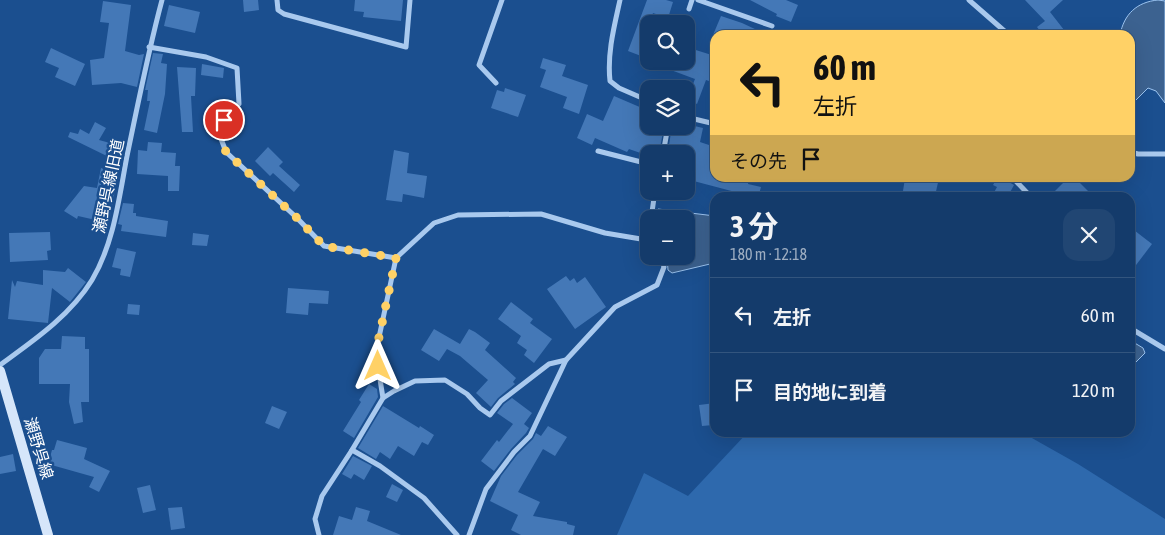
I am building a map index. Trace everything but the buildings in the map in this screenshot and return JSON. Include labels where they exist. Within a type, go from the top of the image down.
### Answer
[{"type":"main road","name":"瀬野呉線","points":[[0,371],[48,535]]},
{"type":"street","name":"瀬野呉線旧道","points":[[0,365],[48,330],[84,292],[98,270],[112,233],[149,47],[162,0]]},
{"type":"street","points":[[277,0],[278,10],[284,14],[406,46],[410,0]]},
{"type":"street","points":[[496,83],[479,65],[502,0]]},
{"type":"street","points":[[620,0],[608,67],[610,81],[619,88],[640,97]]},
{"type":"street","points":[[689,9],[692,0]]},
{"type":"street","points":[[698,0],[772,26]]},
{"type":"street","points":[[969,0],[1003,30]]},
{"type":"street","points":[[149,47],[206,57],[237,68],[239,104],[224,120],[220,136],[226,152],[297,218],[324,246],[396,258]]},
{"type":"street","points":[[695,120],[710,123]]},
{"type":"street","points":[[598,151],[640,162]]},
{"type":"street","points":[[1135,153],[1165,154]]},
{"type":"street","points":[[1017,182],[1026,192]]},
{"type":"street","points":[[383,398],[378,366],[378,342],[396,258],[434,223],[458,215],[541,214],[606,233],[640,239]]},
{"type":"street","points":[[470,535],[486,490],[514,452],[530,436],[566,360],[615,307],[657,285],[663,265]]},
{"type":"street","points":[[1135,331],[1165,349]]},
{"type":"street","points":[[319,535],[316,519],[322,496],[383,398],[415,381],[444,380],[467,394],[480,408],[490,415],[501,401],[549,364],[566,360]]},
{"type":"street","points":[[352,450],[380,466],[424,498],[457,535]]},
{"type":"shaded area","points":[[1151,1],[1165,1],[1165,103],[1156,91],[1148,88],[1135,101],[1135,30],[1121,30],[1128,15],[1133,10]]},
{"type":"shaded area","points":[[695,214],[710,215],[710,264],[672,273],[668,270],[668,265],[695,265]]},
{"type":"shaded area","points":[[1135,343],[1143,348],[1145,353],[1135,363]]},
{"type":"shaded area","points":[[743,437],[1030,437],[1078,464],[1165,519],[1165,535],[617,535],[644,473],[688,496]]},
{"type":"route","points":[[224,120],[220,136],[226,152],[297,218],[324,246],[396,258],[378,342],[378,366]]}]
